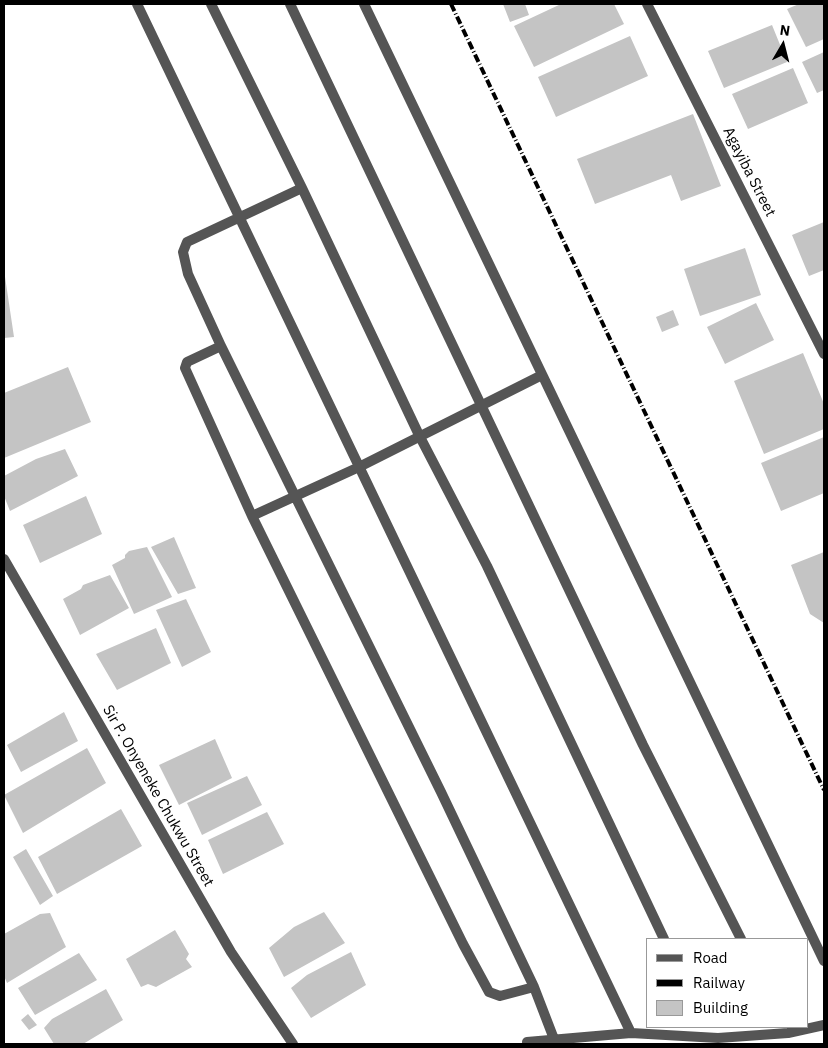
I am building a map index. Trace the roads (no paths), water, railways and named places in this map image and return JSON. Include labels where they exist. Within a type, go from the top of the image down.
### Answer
[{"type":"street","points":[[137,4],[631,1033]]},
{"type":"street","points":[[210,4],[302,188],[419,435],[487,566],[664,938]]},
{"type":"street","points":[[290,4],[643,745],[740,938]]},
{"type":"street","points":[[364,4],[824,961]]},
{"type":"street","name":"Agayiba Street","points":[[647,4],[824,354]]},
{"type":"street","points":[[302,188],[187,242],[183,252],[188,274],[221,346],[441,792],[534,987],[554,1039]]},
{"type":"street","points":[[221,346],[187,362],[185,368],[252,516],[463,944],[489,992],[500,996],[534,987]]},
{"type":"street","points":[[252,516],[359,467],[419,435],[482,406],[542,375]]},
{"type":"street","name":"Sir P. Onyeneke Chukwu Street","points":[[4,559],[231,952],[293,1044]]},
{"type":"street","points":[[808,1027],[824,1025]]},
{"type":"street","points":[[713,1028],[720,1041]]},
{"type":"street","points":[[527,1042],[631,1033],[720,1041],[802,1028]]},
{"type":"street","points":[[787,1030],[789,1044]]},
{"type":"street","points":[[644,1034],[648,1044]]},
{"type":"railway","points":[[451,4],[824,790]]}]
